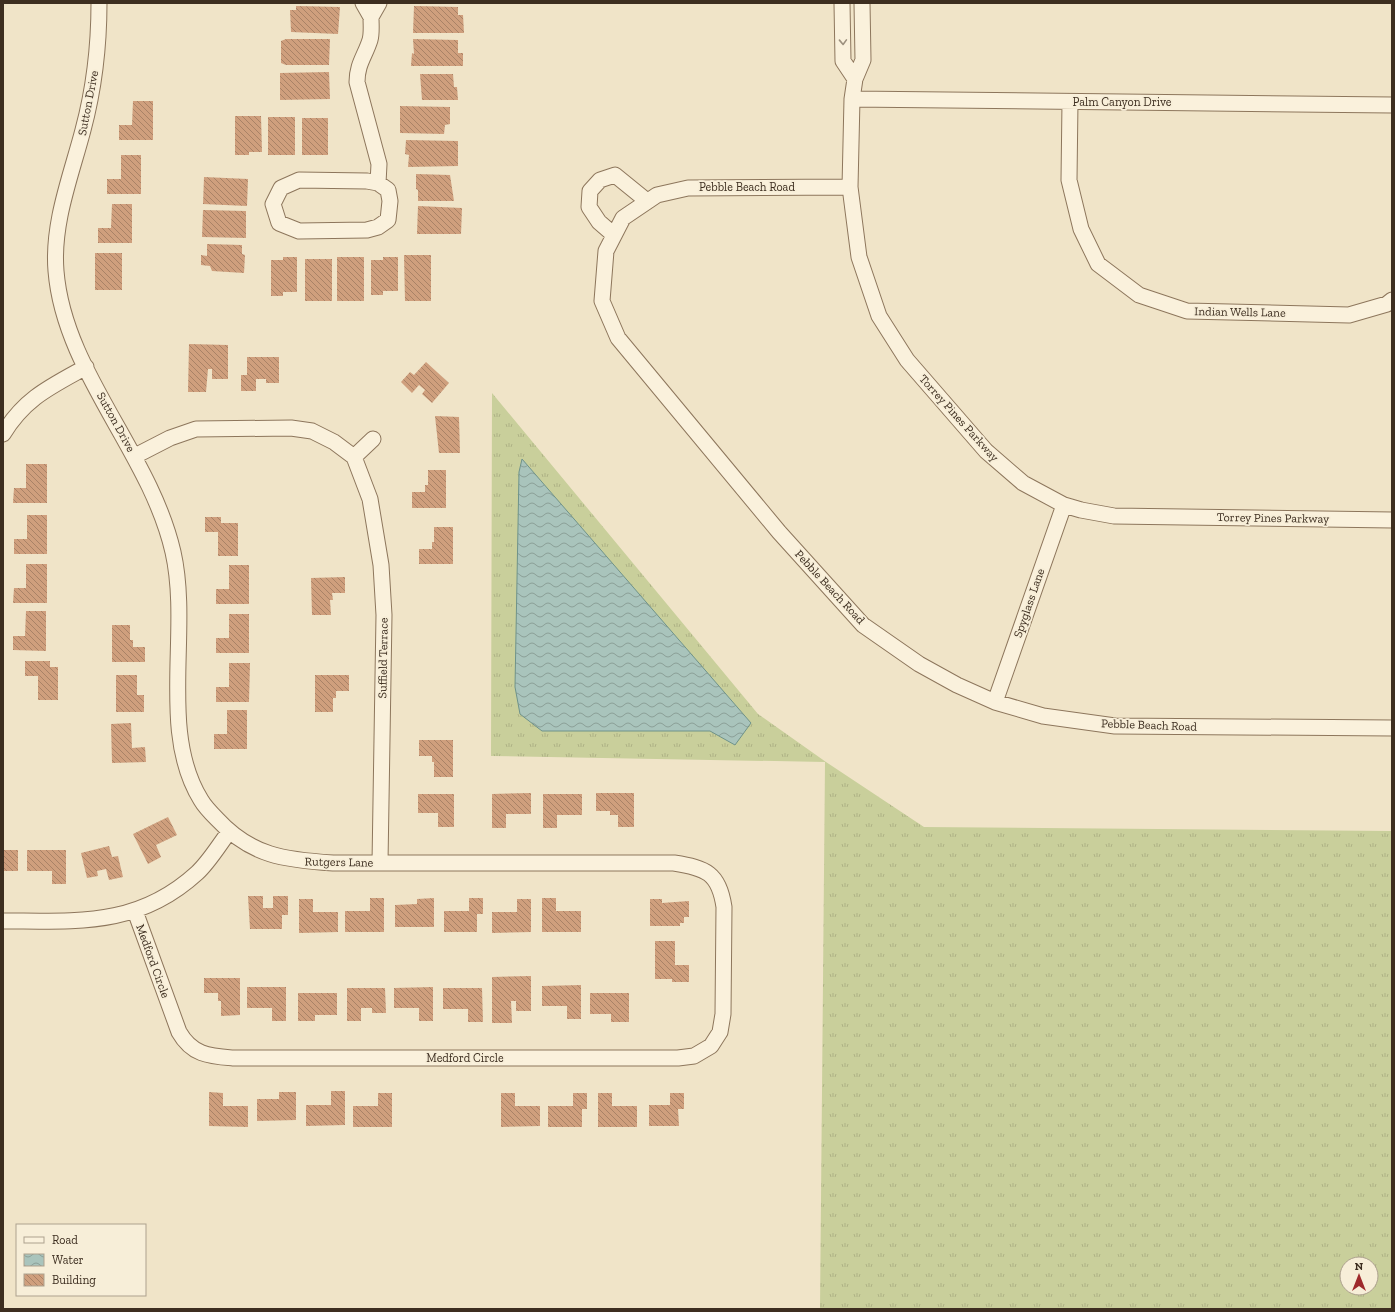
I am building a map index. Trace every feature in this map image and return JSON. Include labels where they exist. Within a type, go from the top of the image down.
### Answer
[{"type":"street","name":"Sutton Drive","points":[[99,3],[97,52],[92,86],[84,127],[63,206],[56,249],[56,270],[61,303],[74,345],[135,456],[153,493],[174,558],[179,606],[179,733],[184,764],[202,803],[229,832]]},
{"type":"street","points":[[363,3],[371,18]]},
{"type":"street","points":[[378,183],[379,164],[356,82],[356,72],[370,38],[371,18],[379,3]]},
{"type":"street","points":[[842,3],[844,61],[855,79]]},
{"type":"street","name":"Torrey Pines Parkway","points":[[862,3],[863,60],[855,79],[852,99],[850,187],[859,257],[879,316],[907,360],[986,451],[1023,483],[1064,504],[1081,510],[1114,516],[1392,520]]},
{"type":"street","name":"Palm Canyon Drive","points":[[852,99],[1392,105]]},
{"type":"street","name":"Indian Wells Lane","points":[[1070,102],[1069,180],[1081,229],[1098,264],[1139,295],[1187,311],[1348,315],[1387,304],[1392,300]]},
{"type":"street","points":[[614,235],[599,222],[589,207],[590,191],[600,180],[615,175],[647,202]]},
{"type":"street","points":[[299,180],[367,181],[378,183],[388,190],[390,201],[388,220],[378,227],[367,230],[299,231],[279,223],[273,204],[281,188],[299,180]]},
{"type":"street","name":"Pebble Beach Road","points":[[850,187],[688,188],[657,195],[623,218],[614,235],[606,251],[602,301],[618,338],[778,532],[863,625],[919,664],[957,685],[995,702],[1043,716],[1115,726],[1392,728]]},
{"type":"street","points":[[3,434],[14,416],[34,398],[86,367]]},
{"type":"street","points":[[135,456],[170,438],[196,429],[291,428],[312,431],[334,442],[354,457],[373,439]]},
{"type":"street","name":"Suffield Terrace","points":[[354,457],[370,499],[376,530],[382,579],[384,615],[380,862]]},
{"type":"street","name":"Spyglass Lane","points":[[995,702],[1064,504]]},
{"type":"street","points":[[3,921],[85,921],[135,911],[165,898],[198,872],[229,832]]},
{"type":"street","name":"Rutgers Lane","points":[[229,832],[258,851],[293,860],[333,863],[674,863],[695,866],[712,875]]},
{"type":"street","name":"Medford Circle","points":[[135,911],[179,1032],[185,1042],[195,1050],[211,1056],[233,1058],[678,1058],[694,1056],[711,1046],[720,1032],[723,1014],[724,907],[721,890],[712,875]]},
{"type":"green space","points":[[492,393],[758,714],[826,762],[924,827],[1392,831],[1392,1309],[820,1309],[825,762],[491,756]]},
{"type":"water","points":[[522,459],[751,723],[735,745],[710,731],[542,731],[520,714],[515,687],[519,472]]},
{"type":"building","points":[[296,6],[340,7],[338,34],[291,32],[290,10],[296,10]]},
{"type":"building","points":[[414,6],[458,7],[458,15],[463,15],[464,33],[413,33]]},
{"type":"building","points":[[286,39],[330,39],[329,65],[286,65],[281,63],[281,41]]},
{"type":"building","points":[[413,39],[458,40],[458,53],[463,53],[463,66],[411,66],[412,53],[414,54]]},
{"type":"building","points":[[329,72],[330,99],[280,100],[280,73]]},
{"type":"building","points":[[420,74],[453,74],[454,87],[457,87],[458,100],[422,100]]},
{"type":"building","points":[[133,101],[153,101],[153,140],[119,140],[119,125],[132,125]]},
{"type":"building","points":[[400,106],[450,107],[450,124],[445,125],[444,134],[400,133]]},
{"type":"building","points":[[235,116],[261,116],[262,152],[249,152],[249,155],[235,155]]},
{"type":"building","points":[[268,117],[295,117],[295,155],[268,155]]},
{"type":"building","points":[[302,118],[328,118],[328,155],[302,155]]},
{"type":"building","points":[[406,140],[458,141],[458,166],[408,167],[409,155],[405,154]]},
{"type":"building","points":[[121,155],[141,155],[141,194],[107,194],[107,179],[121,179]]},
{"type":"building","points":[[416,174],[450,175],[454,201],[418,201]]},
{"type":"building","points":[[204,177],[248,179],[247,206],[203,204]]},
{"type":"building","points":[[112,204],[132,204],[132,243],[98,243],[98,228],[111,228]]},
{"type":"building","points":[[418,206],[462,208],[461,234],[417,234]]},
{"type":"building","points":[[203,210],[246,211],[246,238],[202,237]]},
{"type":"building","points":[[207,244],[242,245],[242,254],[245,255],[244,273],[212,271],[210,266],[201,265],[201,255],[207,256]]},
{"type":"building","points":[[95,253],[122,253],[122,290],[95,290]]},
{"type":"building","points":[[404,255],[431,255],[431,301],[405,301]]},
{"type":"building","points":[[283,257],[297,257],[297,292],[283,292],[283,296],[271,296],[271,260],[283,260]]},
{"type":"building","points":[[337,257],[364,257],[364,301],[337,301]]},
{"type":"building","points":[[383,257],[398,257],[398,291],[383,291],[383,295],[371,295],[371,260],[383,260]]},
{"type":"building","points":[[305,259],[332,259],[332,301],[305,301]]},
{"type":"building","points":[[189,344],[228,345],[228,379],[212,379],[212,369],[208,369],[206,392],[188,392]]},
{"type":"building","points":[[247,357],[279,357],[279,383],[266,383],[266,379],[256,379],[256,391],[241,391],[241,375],[247,375]]},
{"type":"building","points":[[426,362],[449,383],[432,403],[422,394],[425,390],[419,385],[412,393],[401,382],[410,372],[414,375]]},
{"type":"building","points":[[435,416],[459,417],[460,453],[439,453]]},
{"type":"building","points":[[26,464],[47,464],[47,503],[13,503],[14,488],[26,488]]},
{"type":"building","points":[[428,470],[446,470],[446,508],[412,508],[412,492],[425,492],[425,485],[428,485]]},
{"type":"building","points":[[27,515],[47,515],[47,554],[14,554],[14,539],[27,539]]},
{"type":"building","points":[[205,517],[221,517],[221,523],[238,523],[238,556],[218,556],[218,532],[205,532]]},
{"type":"building","points":[[434,527],[453,527],[453,564],[419,564],[419,549],[432,549],[432,542],[434,542]]},
{"type":"building","points":[[26,564],[47,564],[47,603],[13,603],[14,588],[26,588]]},
{"type":"building","points":[[229,565],[249,565],[249,604],[216,604],[216,589],[229,589]]},
{"type":"building","points":[[345,577],[345,593],[332,593],[333,600],[330,600],[331,615],[312,615],[311,578]]},
{"type":"building","points":[[26,611],[46,611],[46,651],[13,650],[13,636],[25,636]]},
{"type":"building","points":[[229,614],[249,614],[249,653],[216,653],[216,638],[229,638]]},
{"type":"building","points":[[112,625],[130,625],[130,640],[133,640],[133,647],[145,647],[145,662],[112,662]]},
{"type":"building","points":[[25,661],[50,661],[50,667],[58,667],[58,700],[38,700],[38,676],[25,676]]},
{"type":"building","points":[[229,663],[250,663],[249,702],[216,702],[216,687],[229,687]]},
{"type":"building","points":[[116,675],[137,675],[137,695],[144,695],[144,712],[116,712]]},
{"type":"building","points":[[315,675],[349,675],[349,691],[336,691],[336,698],[333,698],[333,712],[315,712]]},
{"type":"building","points":[[227,710],[247,710],[247,749],[214,749],[214,734],[227,734]]},
{"type":"building","points":[[131,723],[132,748],[145,747],[146,762],[112,763],[111,724]]},
{"type":"building","points":[[419,740],[453,740],[453,777],[434,777],[434,762],[432,762],[432,756],[419,756]]},
{"type":"building","points":[[531,793],[531,814],[506,814],[506,828],[492,828],[492,794]]},
{"type":"building","points":[[596,793],[634,793],[634,827],[618,827],[618,815],[610,815],[610,811],[596,811]]},
{"type":"building","points":[[418,794],[454,794],[454,827],[438,827],[438,813],[418,813]]},
{"type":"building","points":[[543,794],[582,794],[582,815],[557,815],[557,828],[543,828]]},
{"type":"building","points":[[168,817],[177,835],[156,845],[161,857],[148,864],[133,834]]},
{"type":"building","points":[[109,846],[112,857],[118,856],[123,877],[109,880],[106,869],[97,871],[98,876],[87,878],[81,853]]},
{"type":"building","points":[[3,850],[18,850],[18,871],[3,871]]},
{"type":"building","points":[[27,850],[66,850],[66,884],[52,884],[52,871],[27,871]]},
{"type":"building","points":[[248,896],[263,896],[263,908],[273,908],[273,896],[288,896],[288,915],[282,915],[282,929],[250,929]]},
{"type":"building","points":[[370,898],[384,898],[384,932],[345,932],[345,911],[370,911]]},
{"type":"building","points":[[434,898],[434,927],[395,927],[395,905],[417,904],[417,899]]},
{"type":"building","points":[[469,898],[483,898],[483,914],[477,914],[477,932],[444,932],[444,911],[469,911]]},
{"type":"building","points":[[542,898],[556,898],[556,911],[581,911],[581,932],[542,932]]},
{"type":"building","points":[[299,899],[313,899],[313,912],[338,912],[338,932],[299,933]]},
{"type":"building","points":[[517,899],[531,899],[531,932],[492,933],[492,912],[517,912]]},
{"type":"building","points":[[650,899],[662,899],[662,903],[689,901],[689,917],[684,917],[684,923],[680,923],[680,926],[650,926]]},
{"type":"building","points":[[655,941],[675,941],[675,965],[689,965],[689,982],[672,982],[672,979],[655,979]]},
{"type":"building","points":[[531,976],[531,1011],[516,1011],[516,1001],[511,1001],[512,1023],[492,1023],[492,977]]},
{"type":"building","points":[[204,978],[240,978],[240,1015],[221,1016],[221,1001],[218,1001],[218,993],[204,993]]},
{"type":"building","points":[[581,985],[581,1019],[567,1019],[567,1006],[542,1006],[542,986]]},
{"type":"building","points":[[247,987],[286,987],[286,1021],[272,1021],[272,1008],[247,1008]]},
{"type":"building","points":[[433,987],[433,1021],[419,1021],[419,1008],[394,1008],[394,988]]},
{"type":"building","points":[[347,988],[385,988],[386,1013],[372,1013],[372,1008],[361,1008],[361,1021],[347,1021]]},
{"type":"building","points":[[443,988],[482,988],[483,1022],[468,1022],[468,1009],[443,1009]]},
{"type":"building","points":[[298,993],[337,993],[337,1015],[315,1015],[315,1021],[298,1021]]},
{"type":"building","points":[[590,993],[629,993],[629,1022],[611,1022],[611,1014],[590,1014]]},
{"type":"building","points":[[331,1091],[345,1091],[345,1125],[306,1126],[306,1105],[331,1105]]},
{"type":"building","points":[[209,1092],[223,1093],[223,1106],[248,1106],[248,1127],[209,1126]]},
{"type":"building","points":[[279,1092],[296,1092],[296,1120],[257,1121],[257,1099],[279,1099]]},
{"type":"building","points":[[378,1093],[392,1093],[392,1127],[353,1127],[353,1106],[378,1106]]},
{"type":"building","points":[[501,1093],[515,1093],[515,1106],[540,1106],[540,1126],[501,1127]]},
{"type":"building","points":[[573,1093],[587,1093],[587,1109],[582,1109],[582,1127],[548,1127],[548,1106],[573,1106]]},
{"type":"building","points":[[598,1093],[612,1093],[612,1106],[637,1106],[637,1127],[598,1127]]},
{"type":"building","points":[[670,1093],[684,1093],[684,1109],[678,1109],[679,1126],[649,1126],[649,1105],[670,1105]]}]
